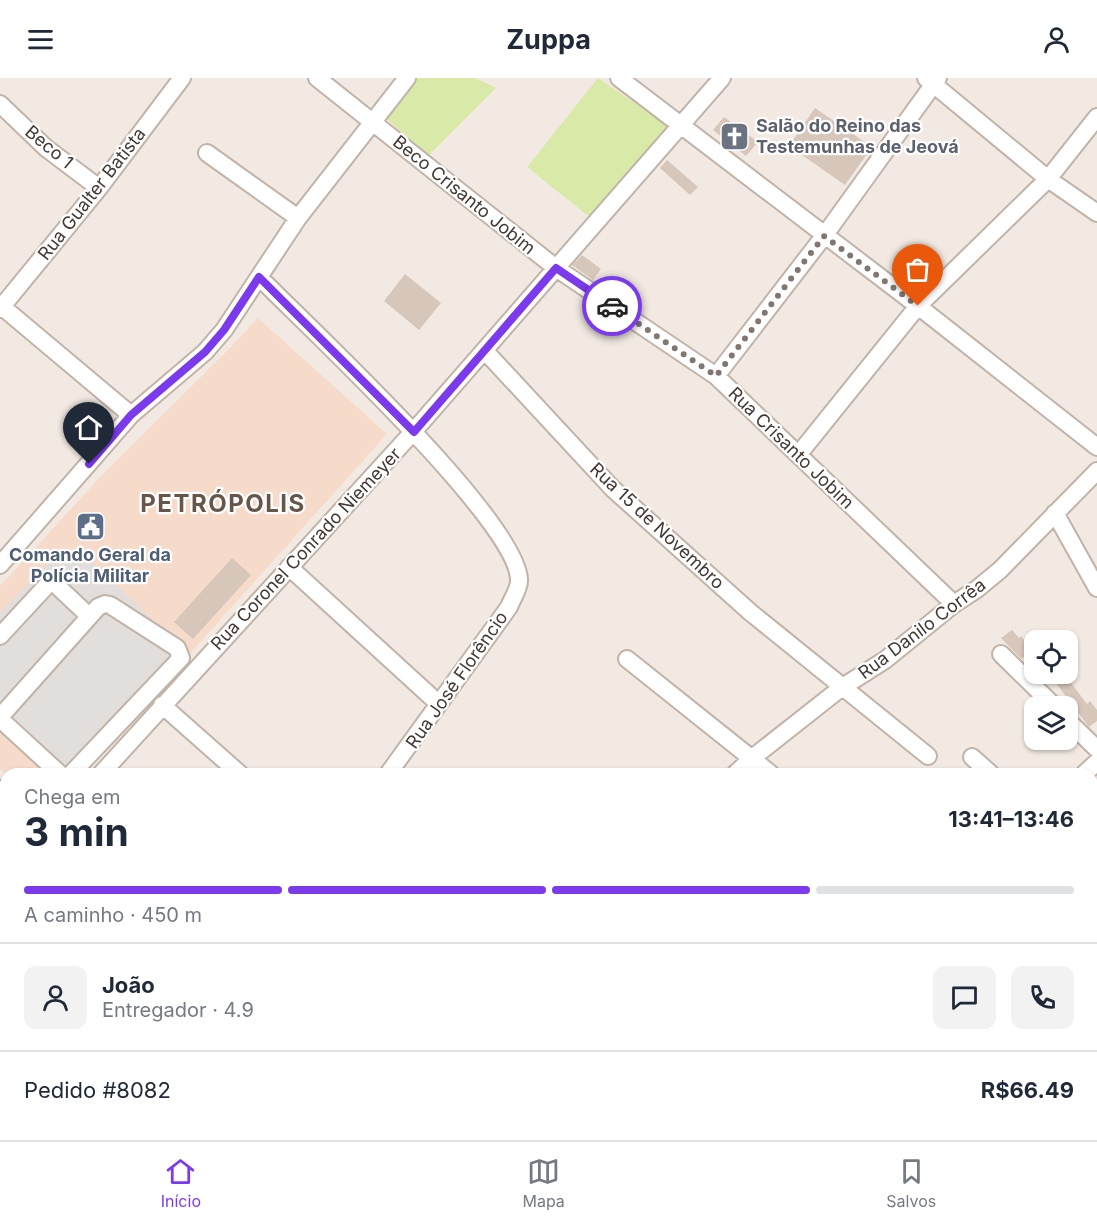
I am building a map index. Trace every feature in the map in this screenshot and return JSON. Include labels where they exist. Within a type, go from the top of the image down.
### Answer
[{"type":"street","name":"Rua Gualter Batista","points":[[1,307],[99,188],[182,78]]},
{"type":"street","points":[[317,78],[372,121]]},
{"type":"street","points":[[3,553],[131,415],[211,345],[224,330],[298,218],[407,78]]},
{"type":"street","points":[[619,78],[918,306],[1097,447]]},
{"type":"street","name":"Rua Coronel Conrado Niemeyer","points":[[105,768],[414,432],[722,78]]},
{"type":"street","points":[[716,376],[824,236],[932,80],[1048,179],[1097,213]]},
{"type":"street","name":"Beco 1","points":[[0,104],[46,148],[99,188]]},
{"type":"street","points":[[798,455],[918,306],[1048,179],[1097,117]]},
{"type":"street","name":"Beco Crisanto Jobim","points":[[372,121],[556,268]]},
{"type":"street","points":[[207,153],[298,218]]},
{"type":"street","name":"Rua Crisanto Jobim","points":[[556,268],[716,376],[954,604]]},
{"type":"street","points":[[259,277],[414,432]]},
{"type":"street","points":[[1,307],[131,415]]},
{"type":"street","name":"Rua 15 de Novembro","points":[[485,351],[613,489],[750,612],[841,688],[928,756]]},
{"type":"street","name":"Rua José Florêncio","points":[[401,768],[439,704],[509,607],[519,582],[513,557],[488,518],[414,432]]},
{"type":"street","name":"Rua Danilo Corrêa","points":[[741,768],[841,688],[885,660],[954,604],[977,590],[1000,570],[1097,471]]},
{"type":"street","points":[[1055,513],[1097,588]]},
{"type":"street","points":[[289,567],[439,704]]},
{"type":"street","points":[[0,636],[49,583],[54,583],[89,616]]},
{"type":"street","points":[[54,768],[0,718],[89,616],[105,604],[177,648],[181,653],[181,658],[77,768]]},
{"type":"street","points":[[1001,654],[1044,696]]},
{"type":"street","points":[[627,658],[763,768]]},
{"type":"street","points":[[162,705],[233,768]]},
{"type":"street","points":[[1078,731],[1097,749]]},
{"type":"street","points":[[972,757],[984,768]]},
{"type":"shaded area","points":[[258,318],[387,434],[87,768],[0,768],[0,586],[102,475]]},
{"type":"shaded area","points":[[83,555],[189,653],[82,768],[38,768],[0,733],[0,612],[54,558],[66,561]]},
{"type":"green space","points":[[415,78],[475,78],[496,88],[428,156],[386,118]]},
{"type":"green space","points":[[598,78],[671,128],[592,219],[527,167]]},
{"type":"building","points":[[815,108],[872,147],[845,185],[789,146]]},
{"type":"building","name":"Salão do Reino das Testemunhas de Jeová","points":[[724,117],[758,142],[746,156],[713,130]]},
{"type":"building","points":[[667,160],[698,187],[690,195],[660,168]]},
{"type":"building","points":[[582,255],[601,269],[593,280],[572,265]]},
{"type":"building","points":[[405,274],[441,303],[419,330],[384,301]]},
{"type":"building","points":[[232,558],[251,575],[193,639],[174,622]]},
{"type":"building","points":[[1012,630],[1019,638],[1021,636],[1024,640],[1024,657],[1021,659],[1001,638]]},
{"type":"building","points":[[1057,684],[1072,684],[1087,704],[1090,701],[1097,710],[1097,721],[1089,727],[1078,712],[1078,696],[1066,696]]},
{"type":"way so far","points":[[612,306],[716,376],[824,236],[918,306]]},
{"type":"place","name":"Salão do Reino das Testemunhas de Jeová","points":[[735,136]]},
{"type":"place","name":"Comando Geral da Polícia Militar","points":[[90,526]]},
{"type":"district","name":"PETRÓPOLIS","points":[[223,504]]},
{"type":"route","points":[[89,464],[131,415],[205,352],[224,330],[259,277],[414,432],[556,268],[612,306]]}]
